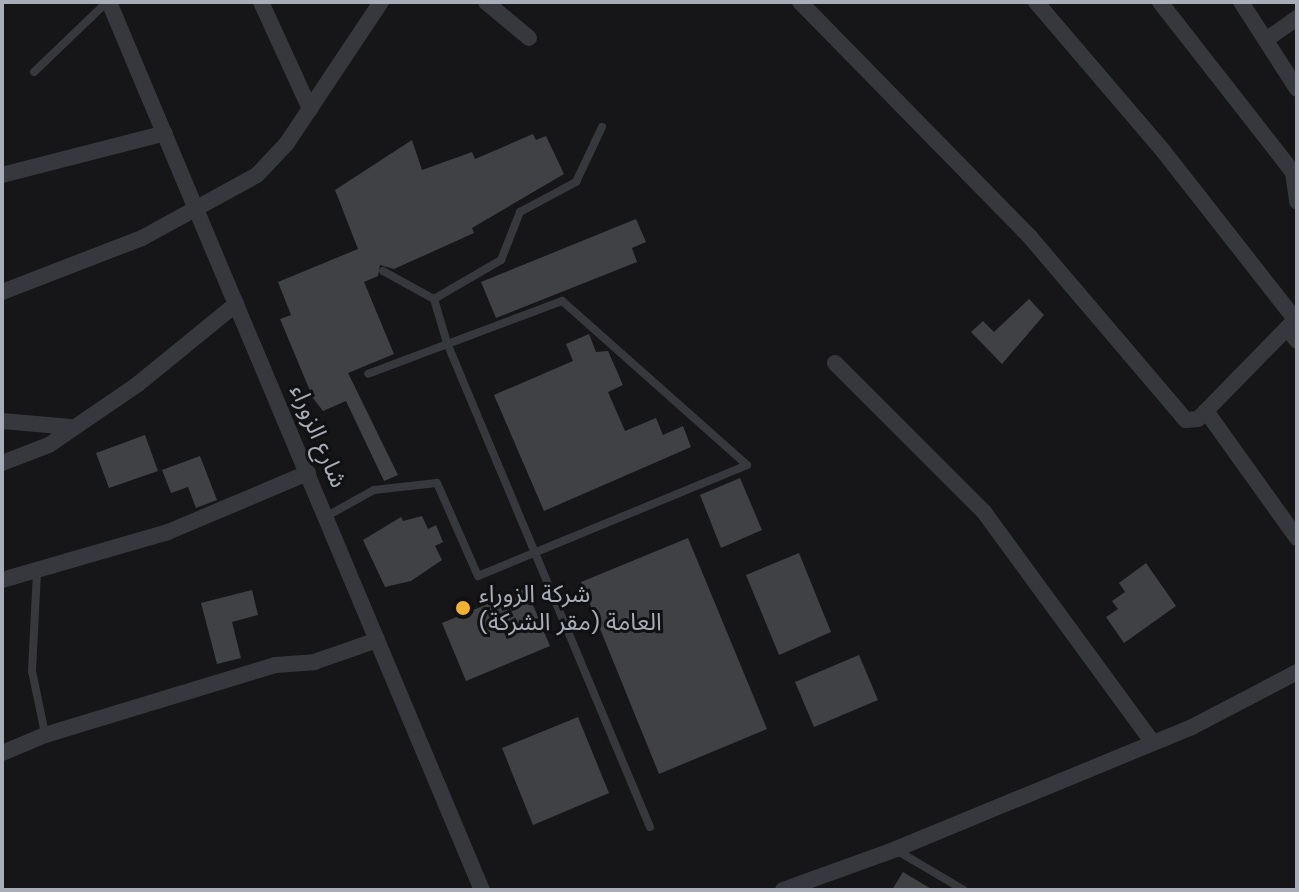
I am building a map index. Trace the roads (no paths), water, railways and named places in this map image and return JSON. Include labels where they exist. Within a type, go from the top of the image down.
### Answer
[{"type":"street","name":"شارع الزوراء","points":[[108,2],[482,890]]},
{"type":"street","points":[[261,2],[310,109]]},
{"type":"street","points":[[2,292],[142,238],[257,175],[310,109],[381,2]]},
{"type":"street","points":[[486,2],[529,38]]},
{"type":"street","points":[[800,2],[1030,237],[1186,420],[1198,419],[1294,326],[1164,152],[1036,2]]},
{"type":"street","points":[[1160,2],[1295,170],[1297,202]]},
{"type":"street","points":[[1241,2],[1297,89]]},
{"type":"street","points":[[1267,39],[1297,18]]},
{"type":"street","points":[[2,175],[165,133]]},
{"type":"street","points":[[2,463],[49,445],[71,427],[138,384],[236,304]]},
{"type":"street","points":[[835,363],[984,512],[1153,743]]},
{"type":"street","points":[[1206,411],[1297,538]]},
{"type":"street","points":[[2,421],[71,427]]},
{"type":"street","points":[[2,580],[182,527],[308,473]]},
{"type":"street","points":[[2,753],[45,735],[275,665],[314,662],[377,640]]},
{"type":"street","points":[[783,890],[896,849],[1153,743],[1297,672]]},
{"type":"lane","points":[[34,72],[108,2]]},
{"type":"lane","points":[[434,299],[501,260],[520,212],[576,182],[602,127]]},
{"type":"lane","points":[[383,271],[434,299],[447,343],[650,827]]},
{"type":"lane","points":[[327,516],[374,490],[437,483],[478,576],[747,465],[562,301],[368,374]]},
{"type":"lane","points":[[37,572],[32,671],[45,735]]},
{"type":"lane","points":[[896,849],[964,890]]},
{"type":"place","name":"شركة الزوراء العامة (مقر الشركة)","points":[[463,608]]}]
